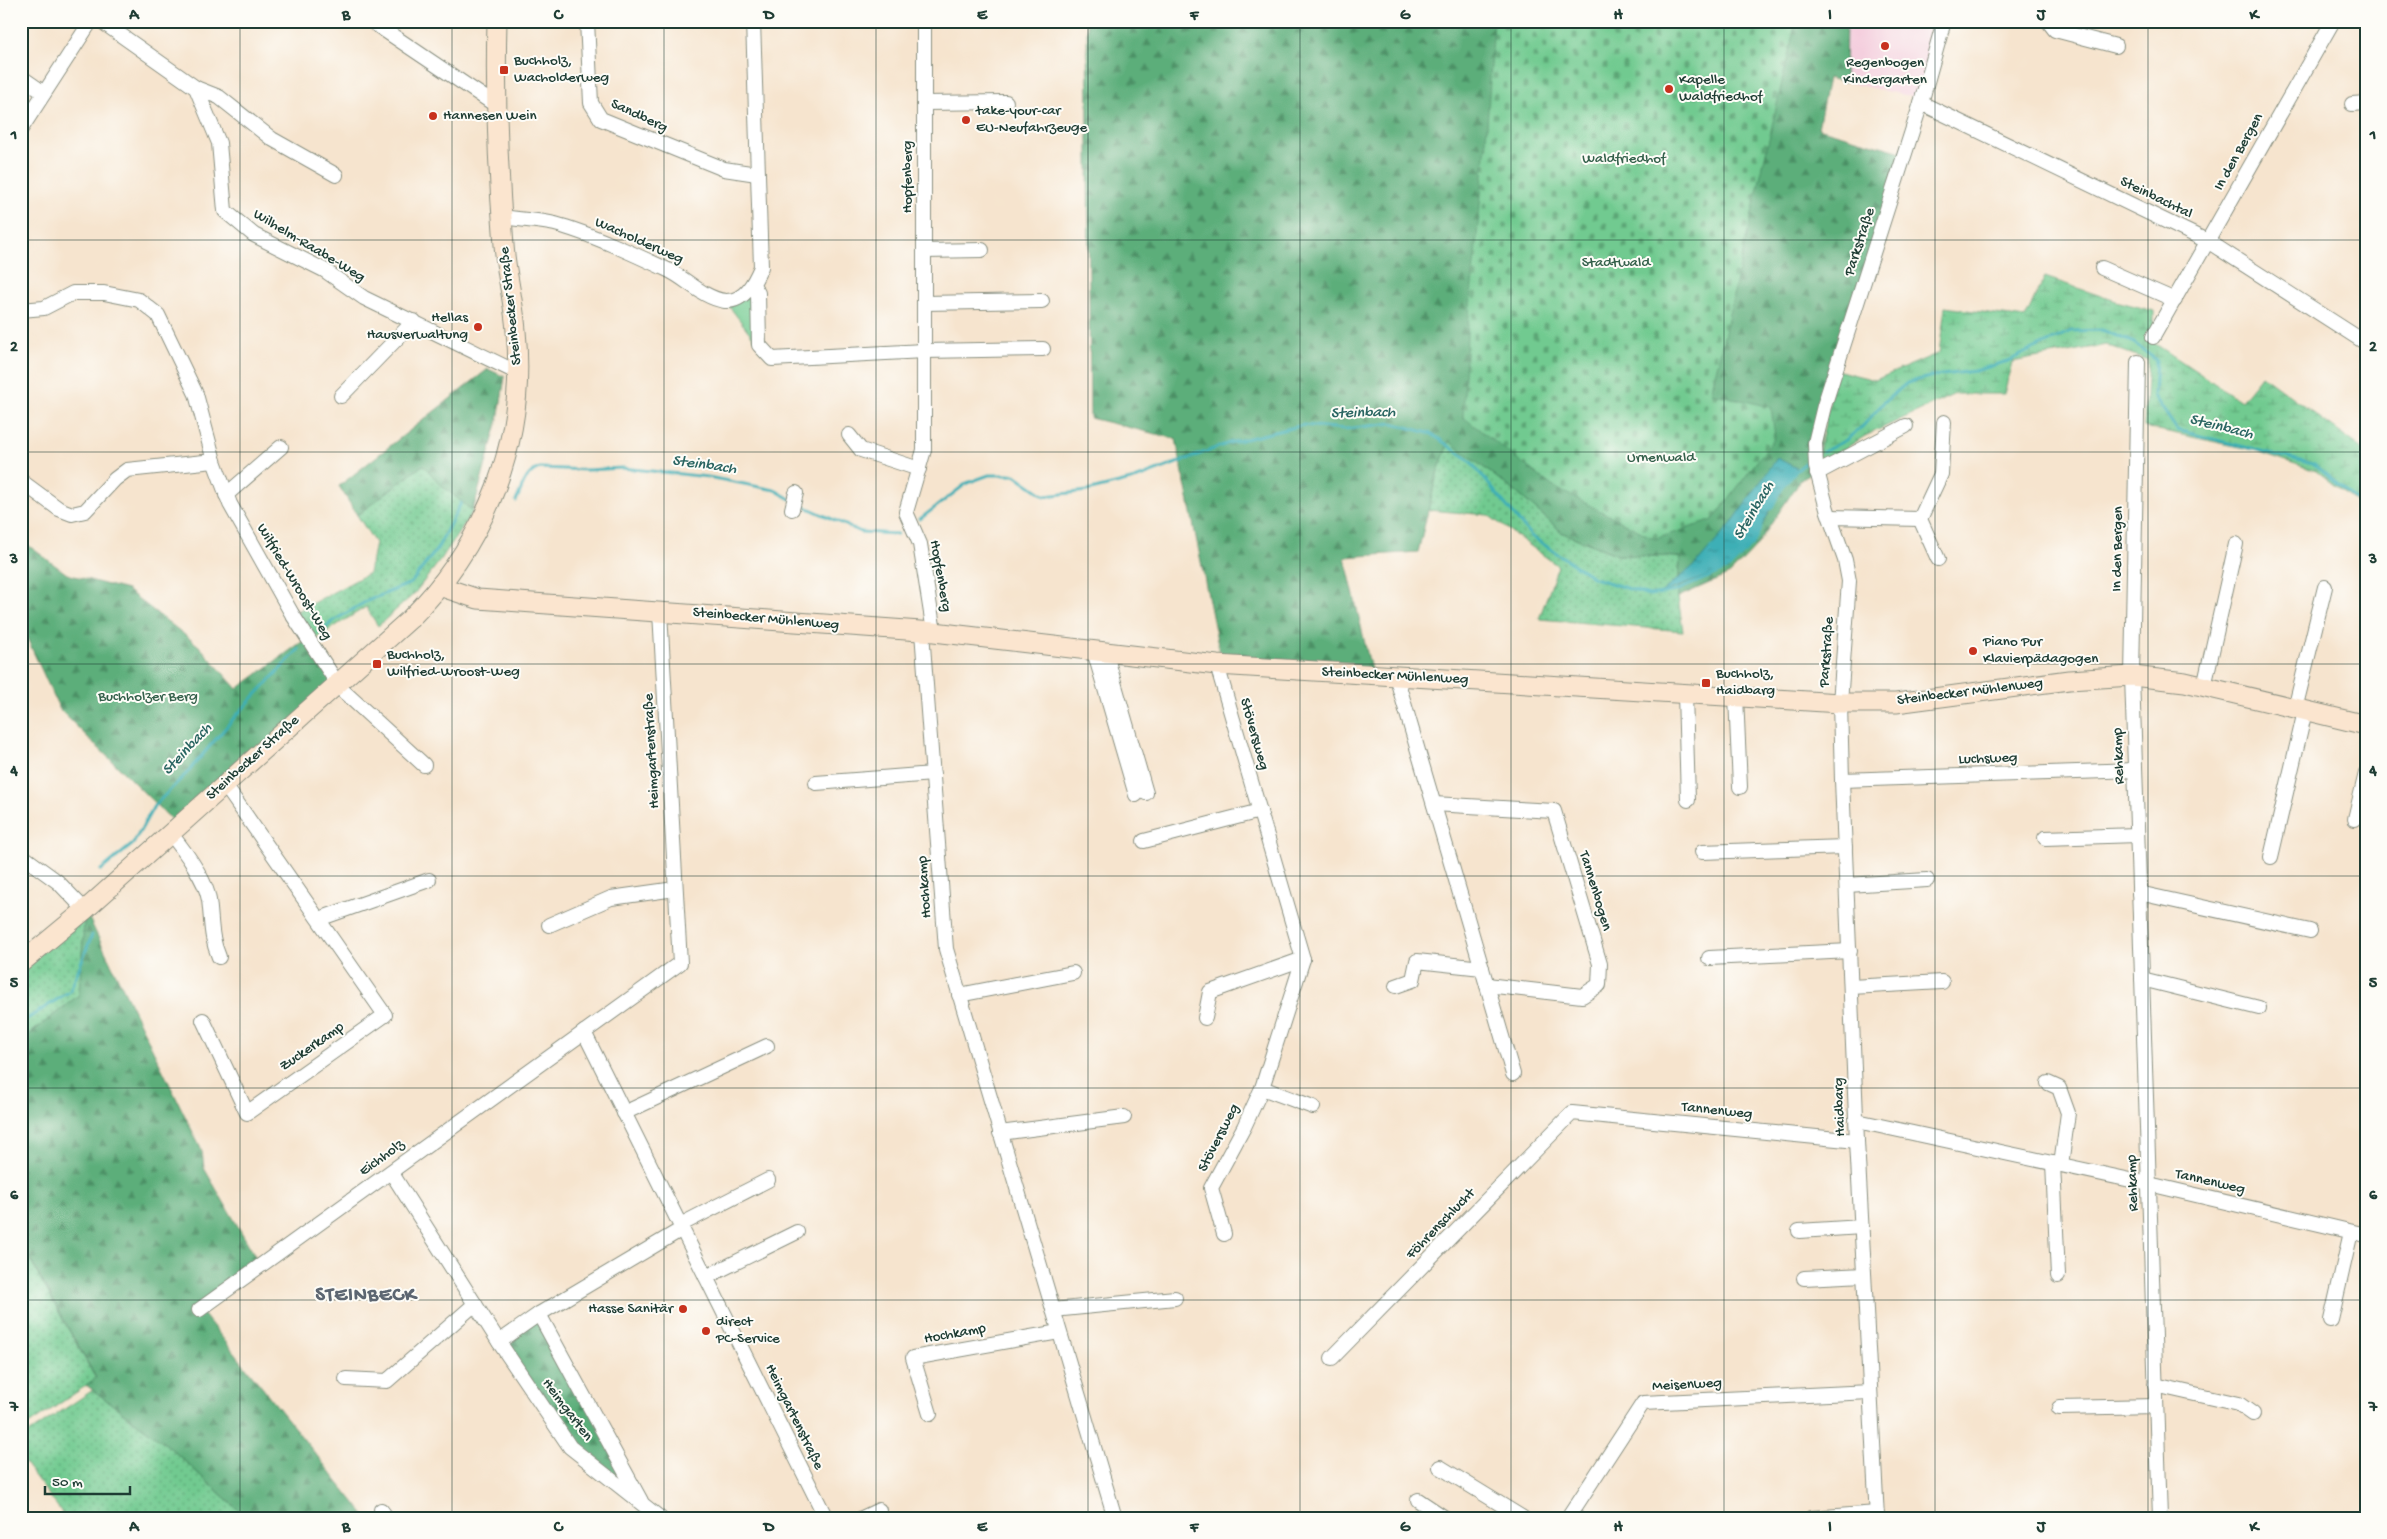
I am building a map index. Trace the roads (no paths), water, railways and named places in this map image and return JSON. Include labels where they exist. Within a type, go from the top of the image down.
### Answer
[{"type":"street","points":[[21,130],[91,21]]},
{"type":"street","points":[[101,21],[196,88],[219,97],[272,139],[336,175]]},
{"type":"street","points":[[371,21],[497,106]]},
{"type":"street","name":"Steinbecker Straße","points":[[24,957],[85,910],[410,619],[441,584],[462,555],[486,512],[505,464],[514,425],[518,373],[516,330],[507,273],[502,217],[497,106],[497,21]]},
{"type":"street","name":"Sandberg","points":[[587,21],[591,103],[601,119],[724,169],[757,174]]},
{"type":"street","points":[[753,21],[761,267],[753,285],[758,293],[759,345],[772,359],[1043,349]]},
{"type":"street","name":"Hopfenberg","points":[[924,21],[924,450],[906,512],[920,544],[928,632]]},
{"type":"street","name":"Parkstraße","points":[[1840,703],[1849,580],[1845,560],[1817,473],[1815,443],[1824,406],[1921,103],[1944,21]]},
{"type":"street","points":[[2048,21],[2055,30],[2116,46]]},
{"type":"street","name":"In den Bergen","points":[[2153,337],[2209,242],[2283,106],[2333,21]]},
{"type":"street","points":[[21,77],[44,93]]},
{"type":"street","name":"Wilhelm-Raabe-Weg","points":[[196,88],[219,143],[225,211],[254,235],[324,270],[364,298],[518,373]]},
{"type":"street","points":[[924,103],[1006,102]]},
{"type":"street","name":"Steinbachtal","points":[[1921,103],[2209,242],[2366,343]]},
{"type":"street","name":"Wacholderweg","points":[[502,217],[553,224],[571,229],[670,271],[704,293],[726,301],[740,297],[753,285]]},
{"type":"street","points":[[924,251],[982,250]]},
{"type":"street","points":[[2102,268],[2174,300]]},
{"type":"street","name":"Wilfried-Wroost-Weg","points":[[21,310],[44,308],[73,293],[104,293],[139,300],[158,315],[196,394],[214,461],[226,495],[292,614],[337,683]]},
{"type":"street","points":[[924,303],[1042,301]]},
{"type":"street","points":[[341,396],[414,321]]},
{"type":"street","name":"In den Bergen","points":[[2132,676],[2138,362]]},
{"type":"street","points":[[1938,559],[1920,519],[1941,474],[1944,422]]},
{"type":"street","points":[[1817,473],[1906,426]]},
{"type":"street","points":[[849,436],[861,450],[919,470]]},
{"type":"street","points":[[226,495],[281,447]]},
{"type":"street","points":[[21,482],[59,509],[72,514],[85,511],[115,479],[127,470],[214,461]]},
{"type":"street","points":[[792,509],[796,493]]},
{"type":"street","points":[[1830,517],[1920,519]]},
{"type":"street","points":[[2204,687],[2236,544]]},
{"type":"street","name":"Steinbecker Mühlenweg","points":[[441,584],[448,589],[478,599],[928,632],[1217,665],[1840,703],[1896,703],[2069,680],[2132,676],[2204,687],[2366,725]]},
{"type":"street","points":[[2271,857],[2325,587]]},
{"type":"street","name":"Heimgartenstraße","points":[[660,612],[680,963],[584,1032],[826,1518]]},
{"type":"street","name":"Hochkamp","points":[[928,632],[933,774],[946,949],[1115,1518]]},
{"type":"street","points":[[1100,651],[1141,794]]},
{"type":"street","name":"Stöversweg","points":[[1217,665],[1303,958],[1262,1088],[1244,1127],[1211,1188],[1224,1234]]},
{"type":"street","points":[[1396,676],[1513,1074]]},
{"type":"street","name":"Rehkamp","points":[[2132,676],[2160,1518]]},
{"type":"street","points":[[337,683],[424,765]]},
{"type":"street","points":[[1685,693],[1688,800]]},
{"type":"street","points":[[1736,696],[1740,787]]},
{"type":"street","name":"Haidbarg","points":[[1811,1518],[1877,1515],[1857,1142],[1840,703]]},
{"type":"street","name":"Luchsweg","points":[[1842,780],[2135,770]]},
{"type":"street","points":[[2355,819],[2366,773]]},
{"type":"street","points":[[816,782],[933,774]]},
{"type":"street","name":"Zuckerkamp","points":[[203,1020],[247,1113],[385,1015],[224,784]]},
{"type":"street","name":"Tannenbogen","points":[[1434,804],[1554,811],[1600,964],[1599,985],[1582,996],[1487,985]]},
{"type":"street","points":[[1144,841],[1260,811]]},
{"type":"street","points":[[170,833],[205,886],[209,900],[212,941],[219,957]]},
{"type":"street","points":[[2045,838],[2138,835]]},
{"type":"street","points":[[1702,852],[1845,847]]},
{"type":"street","points":[[21,855],[58,882],[85,910]]},
{"type":"street","points":[[319,919],[428,880]]},
{"type":"street","points":[[1847,885],[1928,880]]},
{"type":"street","points":[[549,926],[611,898],[675,889]]},
{"type":"street","points":[[2139,892],[2310,931]]},
{"type":"street","points":[[1709,958],[1850,951]]},
{"type":"street","points":[[1205,1018],[1210,992],[1303,958]]},
{"type":"street","points":[[1396,986],[1413,980],[1416,961],[1482,968]]},
{"type":"street","points":[[959,995],[1073,973]]},
{"type":"street","points":[[2142,979],[2259,1008]]},
{"type":"street","points":[[1851,987],[1942,982]]},
{"type":"street","name":"Eichholz","points":[[199,1310],[584,1032]]},
{"type":"street","points":[[624,1113],[767,1046]]},
{"type":"street","points":[[2048,1083],[2059,1088],[2068,1113],[2057,1164],[2058,1276]]},
{"type":"street","points":[[1262,1088],[1313,1107]]},
{"type":"street","name":"Tannenweg","points":[[1572,1113],[1857,1142]]},
{"type":"street","name":"Föhrenschlucht","points":[[1332,1358],[1572,1113]]},
{"type":"street","points":[[1000,1133],[1124,1117]]},
{"type":"street","name":"Tannenweg","points":[[1857,1121],[2149,1184],[2366,1236]]},
{"type":"street","name":"Heimgarten","points":[[391,1172],[499,1342],[570,1447],[660,1518]]},
{"type":"street","points":[[499,1342],[539,1314],[681,1227],[768,1180]]},
{"type":"street","points":[[1799,1231],[1862,1227]]},
{"type":"street","points":[[706,1277],[798,1232]]},
{"type":"street","points":[[2331,1320],[2351,1232]]},
{"type":"street","points":[[1804,1278],[1864,1276]]},
{"type":"street","points":[[1053,1310],[1175,1298]]},
{"type":"street","points":[[346,1379],[387,1381],[475,1304]]},
{"type":"street","name":"Heimgarten","points":[[539,1314],[644,1506]]},
{"type":"street","name":"Hochkamp","points":[[930,1414],[914,1358],[1060,1332]]},
{"type":"street","points":[[2155,1385],[2239,1404],[2253,1414]]},
{"type":"street","name":"Meisenweg","points":[[1568,1518],[1643,1404],[1870,1392]]},
{"type":"street","points":[[2059,1408],[2156,1406]]},
{"type":"street","points":[[1440,1467],[1523,1518]]},
{"type":"street","points":[[1418,1500],[1446,1518]]},
{"type":"street","points":[[862,1518],[879,1510]]},
{"type":"water","points":[[1777,458],[1797,468],[1782,487],[1753,544],[1729,568],[1659,594],[1697,563],[1731,524]]},
{"type":"waterway","name":"Steinbach","points":[[1823,452],[1846,440],[1863,426],[1884,402],[1907,383],[1933,376],[1975,371],[2008,361],[2071,331],[2102,330],[2134,343],[2156,360],[2154,396],[2177,430],[2313,464],[2366,508]]},
{"type":"waterway","name":"Steinbach","points":[[920,519],[967,483],[989,475],[1015,475],[1045,496],[1087,491],[1135,479],[1229,443],[1303,425],[1345,429],[1392,423],[1432,434],[1470,461],[1531,536],[1594,578],[1649,595],[1676,591],[1729,568],[1753,544],[1761,527]]},
{"type":"waterway","name":"Steinbach","points":[[1771,509],[1790,477],[1807,462]]},
{"type":"waterway","name":"Steinbach","points":[[516,501],[527,477],[540,468],[587,470],[622,468],[708,477],[775,490],[790,499]]},
{"type":"waterway","name":"Steinbach","points":[[320,632],[333,621],[367,601],[411,583],[437,549],[461,503]]},
{"type":"waterway","name":"Steinbach","points":[[797,503],[861,532],[897,534]]},
{"type":"waterway","name":"Steinbach","points":[[101,870],[133,844],[154,806],[187,773],[233,719],[299,649]]},
{"type":"waterway","name":"Steinbach","points":[[21,1023],[70,991],[92,935]]},
{"type":"place","name":"Regenbogen Kindergarten","points":[[1885,46]]},
{"type":"place","name":"Buchholz, Wacholderweg","points":[[504,70]]},
{"type":"place","name":"Kapelle Waldfriedhof","points":[[1669,89]]},
{"type":"place","name":"Hannesen Wein","points":[[433,116]]},
{"type":"place","name":"take-your-car EU-Neufahrzeuge","points":[[966,120]]},
{"type":"place","name":"Hellas Hausverwaltung","points":[[478,327]]},
{"type":"place","name":"Piano Pur Klavierpädagogen","points":[[1973,651]]},
{"type":"place","name":"Buchholz, Wilfried-Wroost-Weg","points":[[377,664]]},
{"type":"place","name":"Buchholz, Haidbarg","points":[[1706,683]]},
{"type":"place","name":"Hasse Sanitär","points":[[683,1309]]},
{"type":"place","name":"direct PC-Service","points":[[706,1331]]},
{"type":"district","name":"STEINBECK","points":[[366,1296]]},
{"type":"park label","name":"Waldfriedhof","points":[[1624,159]]},
{"type":"park label","name":"Stadtwald","points":[[1616,263]]},
{"type":"park label","name":"Urnenwald","points":[[1661,458]]},
{"type":"park label","name":"Buchholzer Berg","points":[[148,697]]}]
